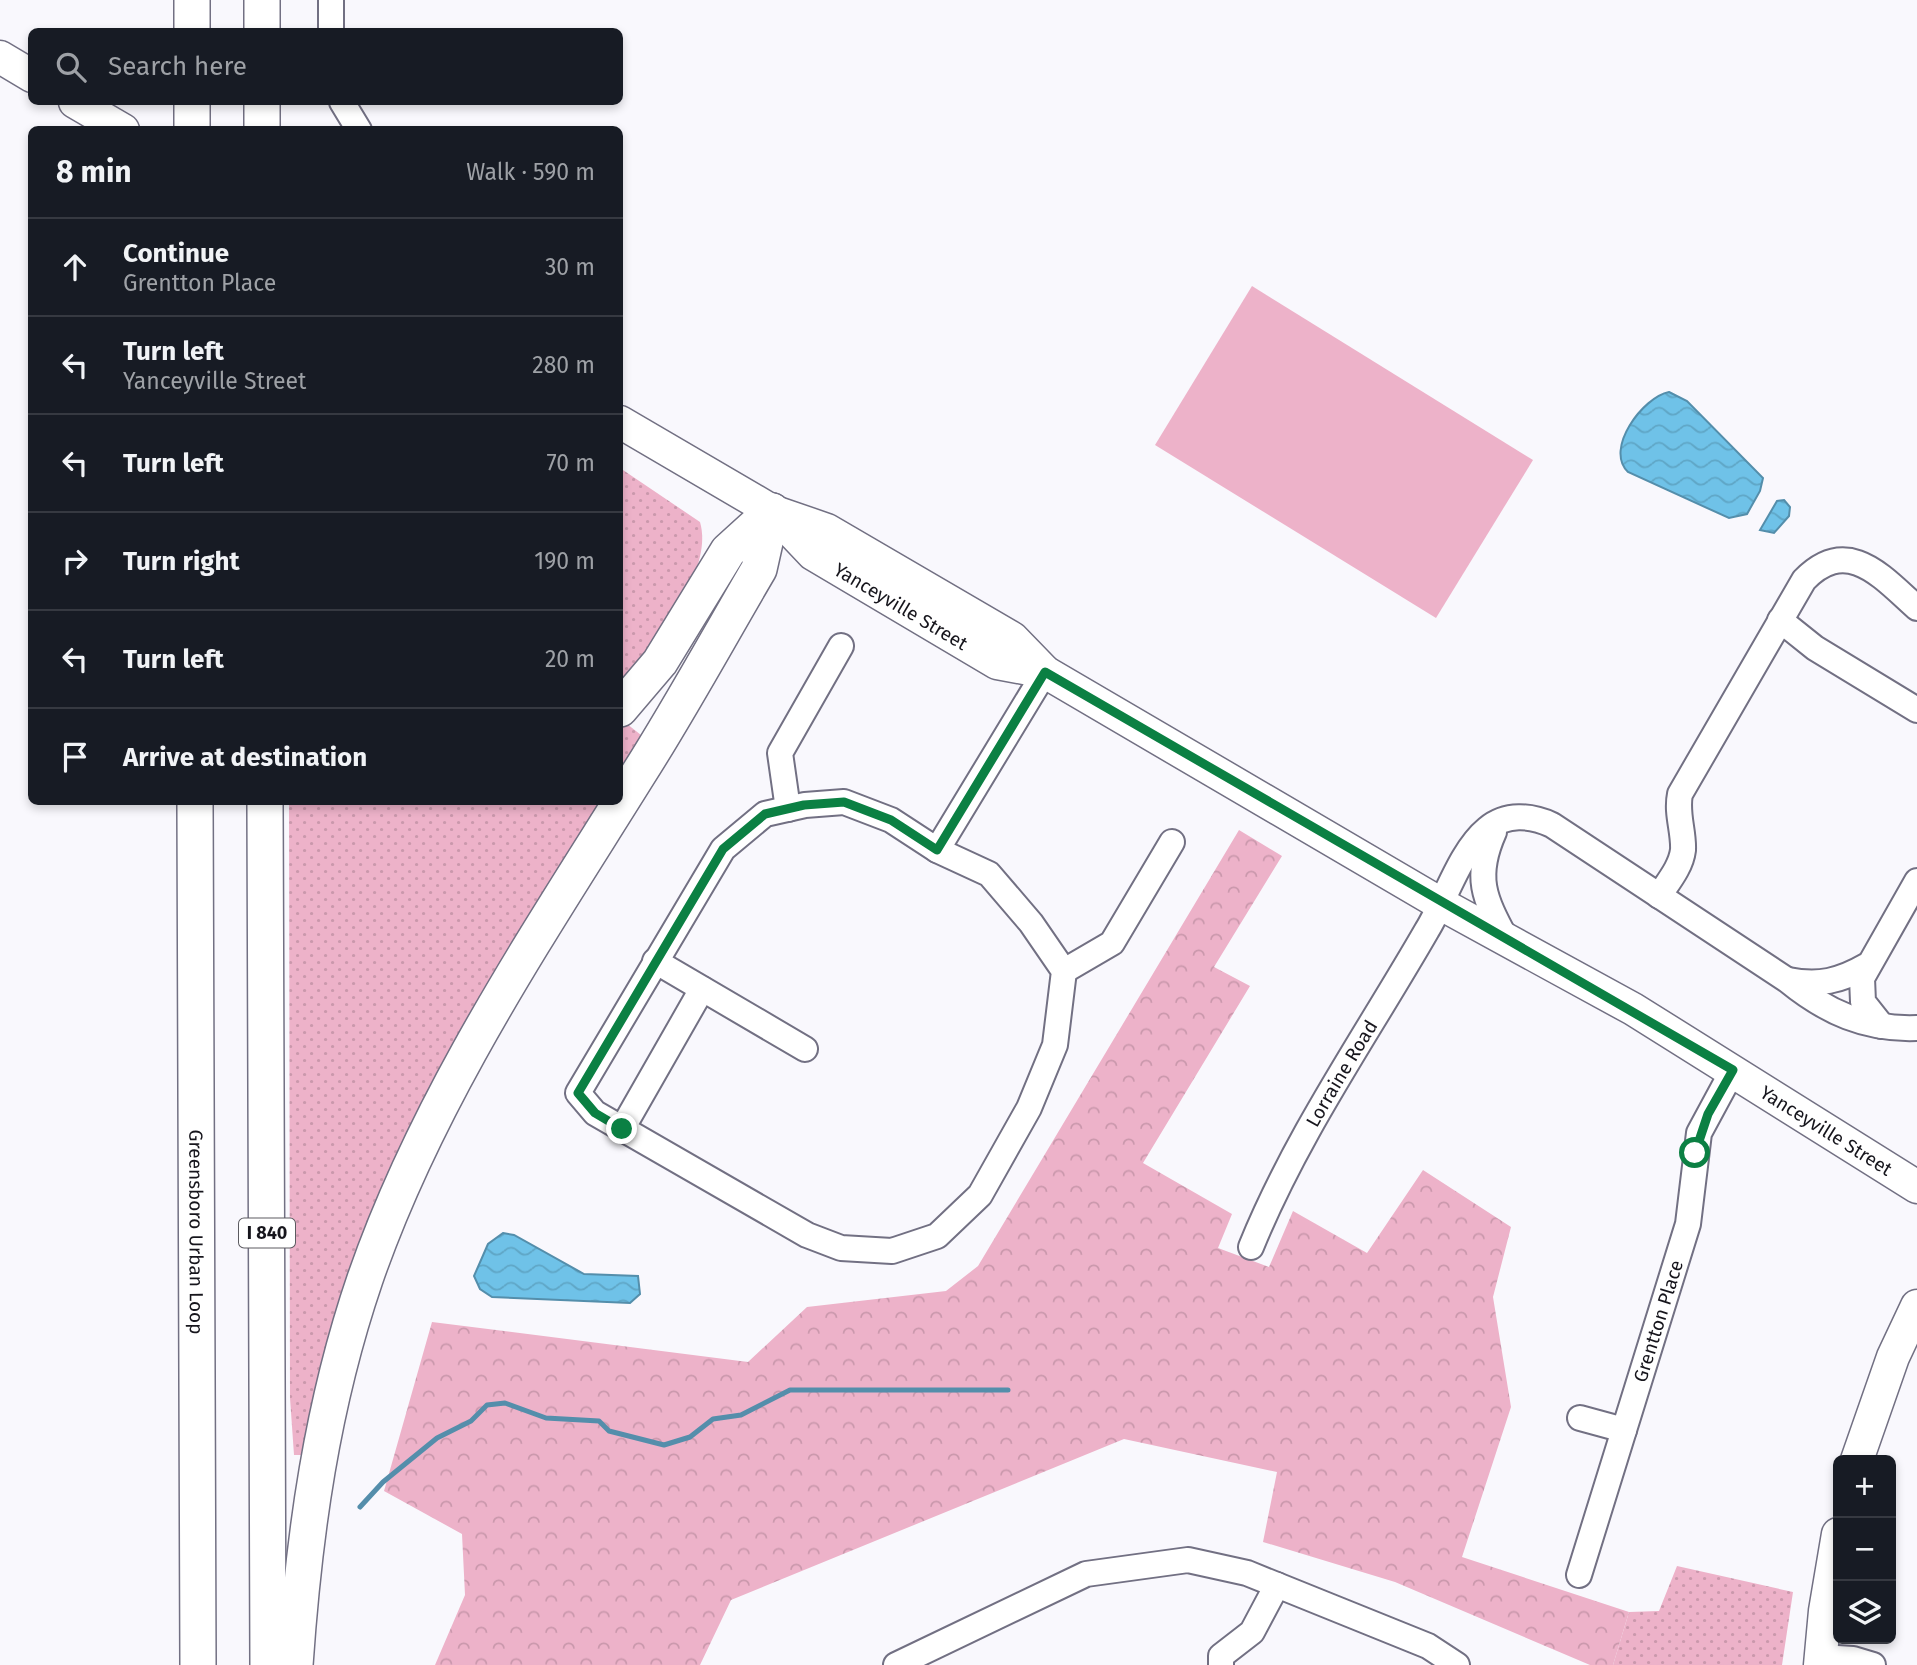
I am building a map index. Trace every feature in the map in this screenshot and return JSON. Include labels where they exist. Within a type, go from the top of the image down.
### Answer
[{"type":"highway","points":[[192,0],[192,28]]},
{"type":"highway","points":[[262,0],[262,28]]},
{"type":"highway","points":[[192,105],[192,126]]},
{"type":"highway","points":[[262,105],[262,126]]},
{"type":"highway","points":[[623,705],[660,662],[728,551],[772,511]]},
{"type":"highway","points":[[623,796],[759,569],[772,511]]},
{"type":"highway","name":"Greensboro Urban Loop","points":[[195,805],[198,1665]]},
{"type":"highway","name":"I 840","points":[[265,805],[268,1665]]},
{"type":"highway","points":[[295,1665],[307,1526],[323,1431],[349,1330],[386,1225],[433,1121],[480,1035],[618,805]]},
{"type":"main road","points":[[0,57],[28,74]]},
{"type":"main road","points":[[80,105],[116,126]]},
{"type":"main road","name":"Yanceyville Street","points":[[623,424],[772,511],[827,530],[1012,638],[1045,672],[1441,904],[1633,1009],[1917,1187]]},
{"type":"main road","points":[[1859,1455],[1893,1357],[1917,1306]]},
{"type":"main road","points":[[1820,1661],[1833,1569]]},
{"type":"street","points":[[331,0],[331,28]]},
{"type":"street","points":[[344,105],[357,126]]},
{"type":"street","points":[[1659,896],[1681,858],[1683,848],[1678,817],[1680,794],[1804,580],[1814,570],[1843,559],[1859,562],[1874,570],[1917,608]]},
{"type":"street","points":[[1780,620],[1815,648],[1917,710]]},
{"type":"street","points":[[788,808],[780,753],[841,646]]},
{"type":"street","points":[[937,850],[1045,672]]},
{"type":"street","points":[[844,802],[891,820],[937,850],[989,874],[1031,923],[1064,971],[1055,1045],[1029,1108],[980,1195],[937,1236],[892,1251],[841,1248],[807,1235],[595,1113],[578,1093],[723,849],[765,814],[788,808],[844,802]]},
{"type":"street","points":[[1506,939],[1487,903],[1482,877],[1487,849],[1499,822],[1528,817],[1539,820],[1659,896],[1787,980],[1814,1002],[1836,1013],[1882,1026],[1917,1028]]},
{"type":"street","name":"Lorraine Road","points":[[1251,1247],[1268,1205],[1309,1125],[1479,838],[1499,822]]},
{"type":"street","points":[[1064,971],[1112,943],[1172,842]]},
{"type":"street","points":[[1882,1026],[1863,1002],[1862,978],[1917,881]]},
{"type":"street","points":[[655,961],[805,1049]]},
{"type":"street","points":[[1787,980],[1819,984],[1835,981],[1867,966]]},
{"type":"street","points":[[622,1129],[702,989]]},
{"type":"street","name":"Grentton Place","points":[[1579,1575],[1688,1224],[1699,1133],[1733,1070]]},
{"type":"street","points":[[1580,1418],[1624,1430]]},
{"type":"street","points":[[896,1665],[924,1658],[1086,1574],[1188,1560],[1247,1573],[1428,1646],[1457,1665]]},
{"type":"street","points":[[1221,1665],[1221,1656],[1252,1632],[1277,1585]]},
{"type":"street","points":[[1820,1661],[1853,1659],[1873,1665]]},
{"type":"green space","points":[[1252,286],[1533,460],[1436,618],[1155,445]]},
{"type":"green space","points":[[623,470],[700,522],[702,542],[698,564],[677,609],[623,682]]},
{"type":"green space","points":[[623,721],[641,735],[623,765]]},
{"type":"green space","points":[[289,805],[599,805],[463,1034],[308,1455],[294,1455],[290,1398]]},
{"type":"green space","points":[[1239,830],[1282,856],[1214,967],[1250,986],[1143,1163],[1232,1214],[1218,1248],[1269,1267],[1293,1211],[1367,1253],[1423,1170],[1511,1227],[1493,1297],[1511,1407],[1462,1557],[1629,1612],[1613,1665],[1590,1665],[1395,1582],[1263,1542],[1277,1472],[1124,1439],[731,1600],[700,1665],[435,1665],[465,1595],[462,1534],[384,1491],[432,1322],[748,1362],[807,1307],[946,1291],[978,1266]]},
{"type":"green space","points":[[1677,1566],[1793,1592],[1782,1665],[1613,1665],[1629,1612],[1659,1611]]},
{"type":"water","points":[[1669,392],[1687,401],[1763,478],[1760,491],[1747,514],[1729,518],[1628,472],[1622,462],[1621,450],[1630,425],[1648,403]]},
{"type":"water","points":[[1784,500],[1790,507],[1789,516],[1774,533],[1760,530],[1777,501]]},
{"type":"water","points":[[503,1233],[514,1235],[584,1274],[638,1276],[640,1294],[630,1303],[492,1297],[480,1289],[474,1276],[488,1244]]},
{"type":"waterway","points":[[360,1507],[383,1482],[437,1438],[471,1421],[487,1405],[505,1403],[546,1418],[599,1421],[609,1431],[664,1445],[690,1437],[713,1419],[741,1415],[790,1390],[1008,1390]]},
{"type":"route","points":[[622,1129],[595,1113],[578,1093],[723,849],[765,814],[804,805],[844,802],[891,820],[937,850],[1045,672],[1441,904],[1633,1009],[1733,1070],[1699,1133],[1695,1153]]}]
